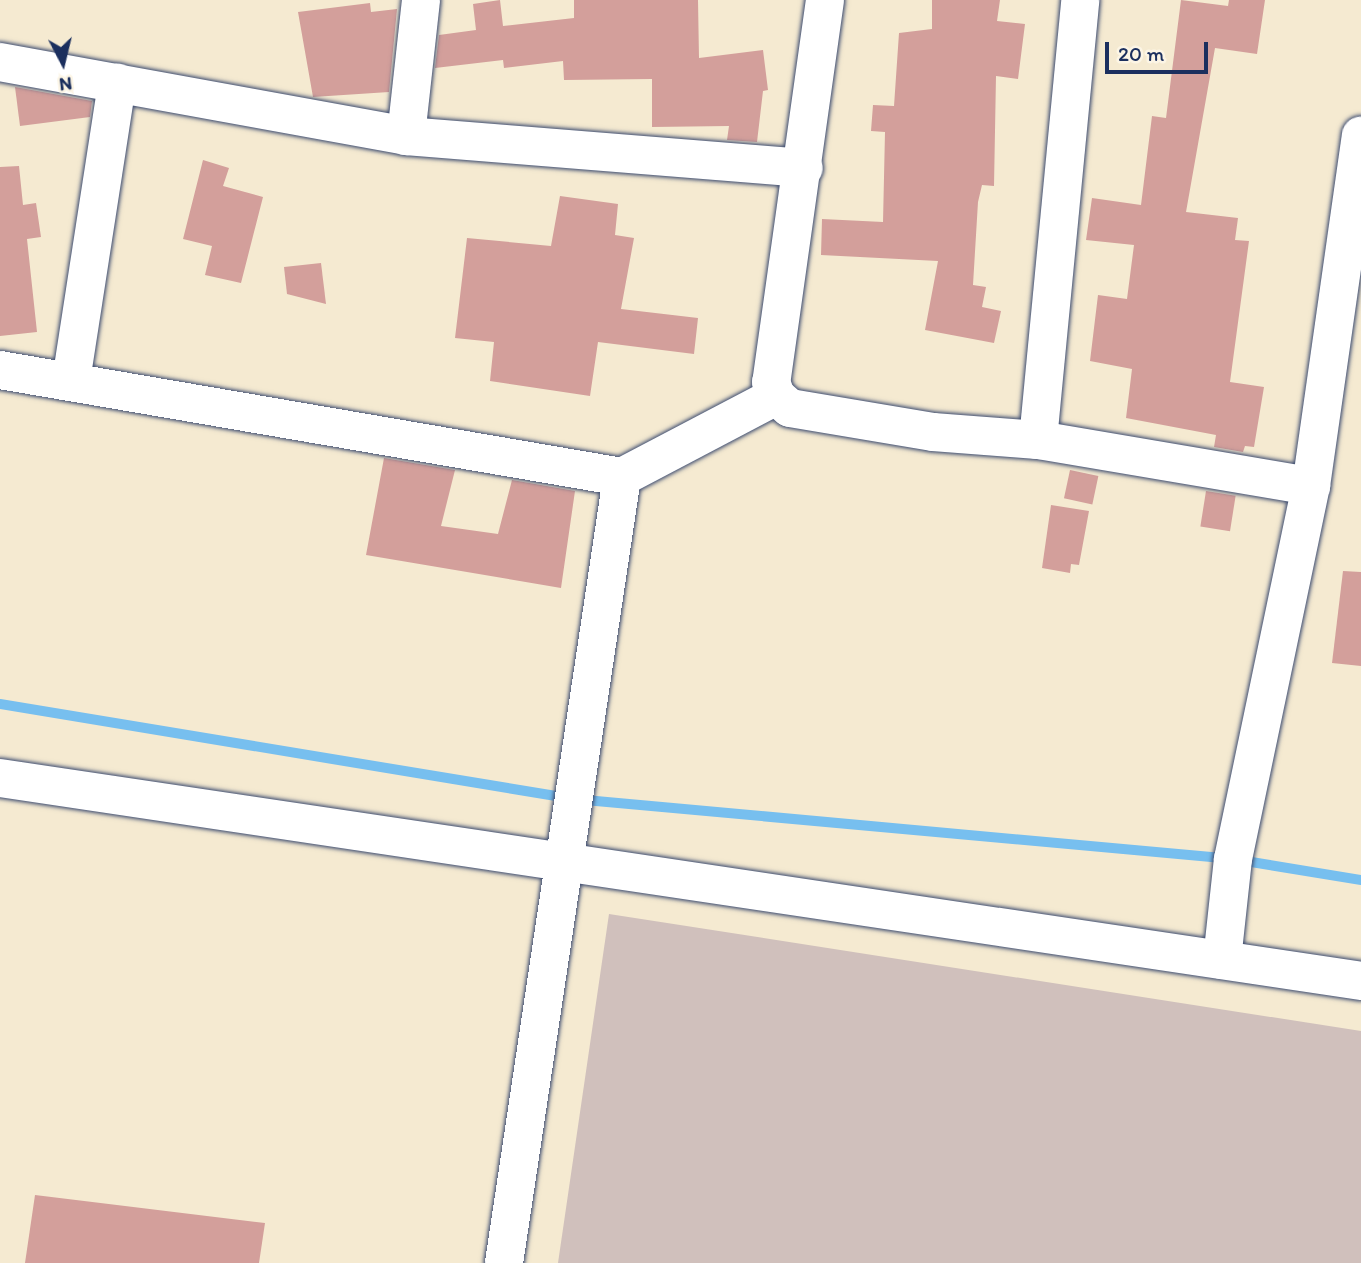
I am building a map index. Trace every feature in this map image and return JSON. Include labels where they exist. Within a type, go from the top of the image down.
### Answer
[{"type":"street","points":[[406,135],[421,0]]},
{"type":"street","points":[[825,0],[804,168],[771,382],[776,396],[790,408],[894,425],[1038,440],[1311,486]]},
{"type":"street","points":[[1038,440],[1080,0]]},
{"type":"street","points":[[0,62],[406,135],[804,168]]},
{"type":"street","points":[[71,381],[117,83]]},
{"type":"street","points":[[1222,960],[1233,859],[1311,486],[1361,136]]},
{"type":"street","points":[[0,370],[622,477],[776,396]]},
{"type":"street","points":[[504,1263],[622,477]]},
{"type":"street","points":[[0,778],[1361,981]]},
{"type":"shaded area","points":[[609,914],[1361,1031],[1361,1263],[558,1263]]},
{"type":"building","points":[[500,0],[503,26],[574,18],[574,0],[698,0],[699,58],[763,50],[768,90],[763,91],[757,142],[727,140],[729,126],[652,127],[652,79],[564,80],[563,61],[504,68],[503,60],[435,68],[439,35],[476,30],[473,4]]},
{"type":"building","points":[[932,0],[1000,0],[997,21],[1025,24],[1018,79],[996,76],[994,186],[982,185],[978,202],[973,285],[986,287],[982,307],[1001,311],[994,343],[925,330],[938,261],[821,255],[822,219],[883,222],[885,132],[871,131],[873,105],[894,106],[899,33],[932,29]]},
{"type":"building","points":[[1181,0],[1228,6],[1229,0],[1265,0],[1257,54],[1215,48],[1186,212],[1238,218],[1235,240],[1249,241],[1230,382],[1264,387],[1254,447],[1245,446],[1243,452],[1214,447],[1216,435],[1126,418],[1132,369],[1090,361],[1098,295],[1127,299],[1134,245],[1086,240],[1092,198],[1141,205],[1152,116],[1166,118]]},
{"type":"building","points":[[370,3],[371,12],[397,9],[389,92],[313,97],[298,12]]},
{"type":"building","points":[[15,87],[92,101],[90,117],[20,126]]},
{"type":"building","points":[[203,160],[229,168],[223,186],[263,197],[241,283],[205,275],[212,246],[183,239]]},
{"type":"building","points":[[19,166],[23,205],[36,203],[41,237],[27,239],[37,332],[0,336],[0,167]]},
{"type":"building","points":[[560,196],[618,204],[615,235],[634,238],[621,309],[698,318],[694,354],[598,342],[590,396],[490,381],[494,342],[455,338],[467,238],[551,246]]},
{"type":"building","points":[[321,263],[326,304],[287,294],[284,267]]},
{"type":"building","points":[[384,458],[455,470],[441,526],[498,534],[512,480],[575,491],[561,588],[366,555]]},
{"type":"building","points":[[1070,470],[1098,476],[1092,504],[1064,498]]},
{"type":"building","points":[[1206,491],[1236,496],[1230,531],[1200,527]]},
{"type":"building","points":[[1051,505],[1089,511],[1079,565],[1071,564],[1070,573],[1042,568]]},
{"type":"building","points":[[1343,571],[1361,572],[1361,666],[1332,663]]},
{"type":"building","points":[[35,1195],[265,1223],[259,1263],[25,1263]]},
{"type":"waterway","points":[[0,704],[574,799],[1233,859],[1361,880]]}]
